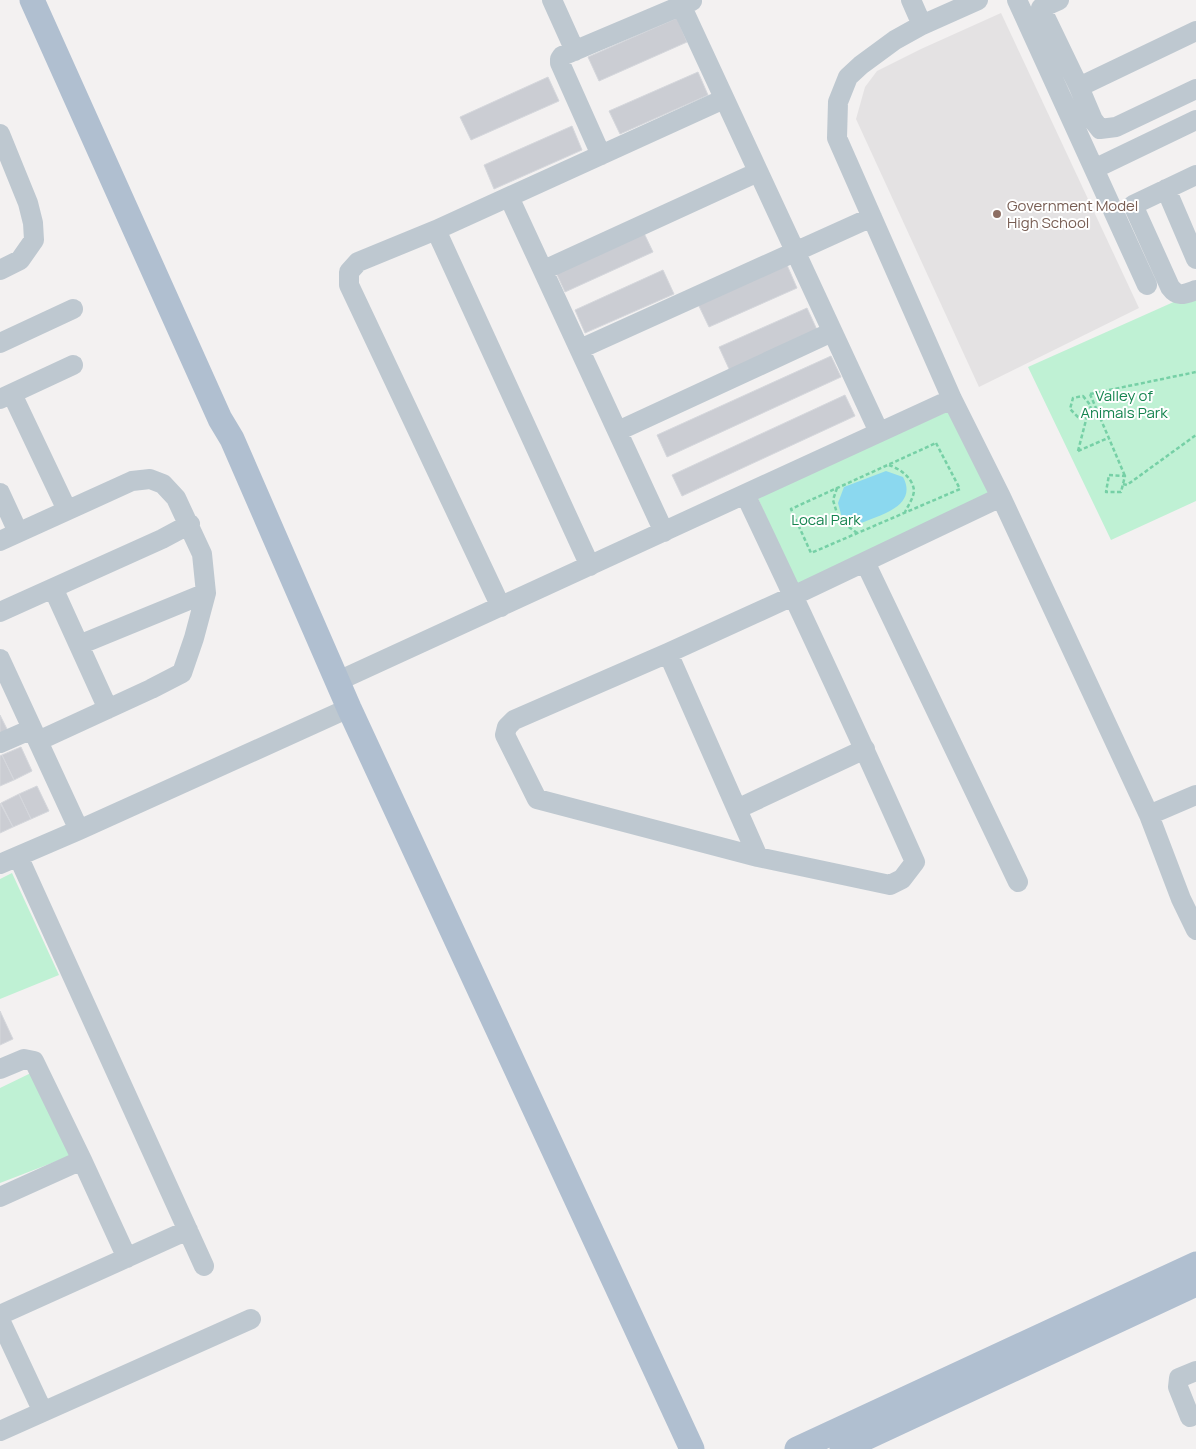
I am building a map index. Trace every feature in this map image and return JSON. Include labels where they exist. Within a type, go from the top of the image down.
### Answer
[{"type":"main road","points":[[32,0],[220,419],[232,439],[349,708],[692,1449]]},
{"type":"main road","points":[[798,1449],[1196,1264]]},
{"type":"main road","points":[[842,1449],[1196,1284]]},
{"type":"street","points":[[552,0],[575,51]]},
{"type":"street","points":[[911,0],[922,25]]},
{"type":"street","points":[[978,0],[922,25],[895,40],[848,77],[838,102],[837,138],[952,398],[1001,497],[1149,815],[1181,899],[1196,930]]},
{"type":"street","points":[[1017,0],[1146,286]]},
{"type":"street","points":[[1059,0],[1041,8],[1093,120],[1100,129],[1116,127],[1196,89]]},
{"type":"street","points":[[601,155],[560,63],[560,59],[562,56],[687,3],[724,99],[879,432]]},
{"type":"street","points":[[1079,87],[1196,31]]},
{"type":"street","points":[[501,607],[349,286],[349,272],[358,262],[436,230],[724,99]]},
{"type":"street","points":[[1094,169],[1196,120]]},
{"type":"street","points":[[0,134],[6,164],[28,203],[33,223],[34,240],[20,260],[0,270]]},
{"type":"street","points":[[544,270],[758,172]]},
{"type":"street","points":[[1196,175],[1133,205],[1170,287],[1179,295],[1196,290]]},
{"type":"street","points":[[1166,189],[1196,259]]},
{"type":"street","points":[[509,197],[664,532]]},
{"type":"street","points":[[580,349],[872,217]]},
{"type":"street","points":[[436,230],[590,566]]},
{"type":"street","points":[[0,343],[73,310]]},
{"type":"street","points":[[618,431],[832,332]]},
{"type":"street","points":[[67,510],[6,396],[72,365]]},
{"type":"street","points":[[338,681],[952,398]]},
{"type":"street","points":[[0,540],[132,480],[150,478],[163,484],[176,498],[190,524],[202,554],[206,594],[182,673],[108,709],[35,735],[0,744]]},
{"type":"street","points":[[0,493],[18,532]]},
{"type":"street","points":[[745,494],[793,596],[865,749],[914,862],[902,879],[890,885],[758,856],[537,799],[505,735],[507,727],[514,720],[793,596],[1001,497]]},
{"type":"street","points":[[0,612],[162,539],[190,524]]},
{"type":"street","points":[[865,562],[1018,882]]},
{"type":"street","points":[[53,588],[108,709]]},
{"type":"street","points":[[79,645],[206,594]]},
{"type":"street","points":[[668,653],[758,856]]},
{"type":"street","points":[[0,659],[79,830]]},
{"type":"street","points":[[204,1266],[9,860],[349,708]]},
{"type":"street","points":[[737,808],[865,749]]},
{"type":"street","points":[[1149,815],[1196,796]]},
{"type":"street","points":[[0,1069],[24,1059],[34,1061],[127,1258]]},
{"type":"street","points":[[0,1197],[82,1160]]},
{"type":"street","points":[[0,1314],[188,1230]]},
{"type":"street","points":[[0,1432],[251,1319]]},
{"type":"street","points":[[0,1320],[42,1412]]},
{"type":"street","points":[[1194,1421],[1178,1387],[1179,1378],[1196,1371]]},
{"type":"path","points":[[1090,394],[1196,372]]},
{"type":"path","points":[[1088,400],[1090,394]]},
{"type":"path","points":[[1090,394],[1125,476],[1122,492],[1106,492],[1110,475],[1125,476]]},
{"type":"path","points":[[1087,416],[1078,417],[1070,410],[1073,398],[1083,396],[1091,406],[1078,451],[1108,438]]},
{"type":"path","points":[[1091,406],[1095,405]]},
{"type":"path","points":[[1123,484],[1127,485],[1196,436]]},
{"type":"path","points":[[936,443],[960,489],[811,553],[790,509],[837,488],[936,443]]},
{"type":"path","points":[[888,464],[899,468],[908,476],[914,490],[905,512]]},
{"type":"path","points":[[837,488],[833,500],[839,520],[857,533]]},
{"type":"shaded area","name":"Government Model High School","points":[[1001,13],[1139,308],[979,387],[856,119],[865,87],[877,71]]},
{"type":"green space","name":"Valley of Animals Park","points":[[1196,292],[1196,501],[1111,540],[1028,367]]},
{"type":"green space","name":"Local Park","points":[[951,410],[992,496],[797,587],[757,496]]},
{"type":"green space","points":[[12,873],[59,975],[0,999],[0,879]]},
{"type":"green space","points":[[33,1072],[70,1156],[0,1183],[0,1088]]},
{"type":"water","points":[[886,471],[903,477],[906,487],[905,496],[901,503],[884,514],[856,525],[842,518],[838,503],[844,487]]},
{"type":"building","points":[[677,18],[687,42],[599,81],[588,57]]},
{"type":"building","points":[[698,72],[708,95],[620,134],[609,111]]},
{"type":"building","points":[[548,77],[559,101],[471,140],[460,117]]},
{"type":"building","points":[[572,126],[582,150],[494,189],[484,165]]},
{"type":"building","points":[[642,229],[653,252],[565,292],[554,268]]},
{"type":"building","points":[[787,265],[797,288],[709,327],[698,304]]},
{"type":"building","points":[[663,270],[674,294],[585,333],[575,310]]},
{"type":"building","points":[[807,308],[818,332],[730,371],[719,347]]},
{"type":"building","points":[[831,356],[841,377],[667,457],[657,435]]},
{"type":"building","points":[[845,395],[855,416],[682,496],[672,475]]},
{"type":"building","points":[[0,715],[9,733],[0,737]]},
{"type":"building","points":[[21,747],[32,771],[14,780],[2,755]]},
{"type":"building","points":[[2,755],[14,780],[0,786],[0,756]]},
{"type":"building","points":[[37,786],[49,811],[31,819],[19,794]]},
{"type":"building","points":[[19,794],[31,819],[13,827],[1,803]]},
{"type":"building","points":[[0,803],[13,827],[0,833]]},
{"type":"building","points":[[0,1011],[13,1039],[0,1045]]},
{"type":"place","name":"Government Model High School","points":[[997,214]]}]
